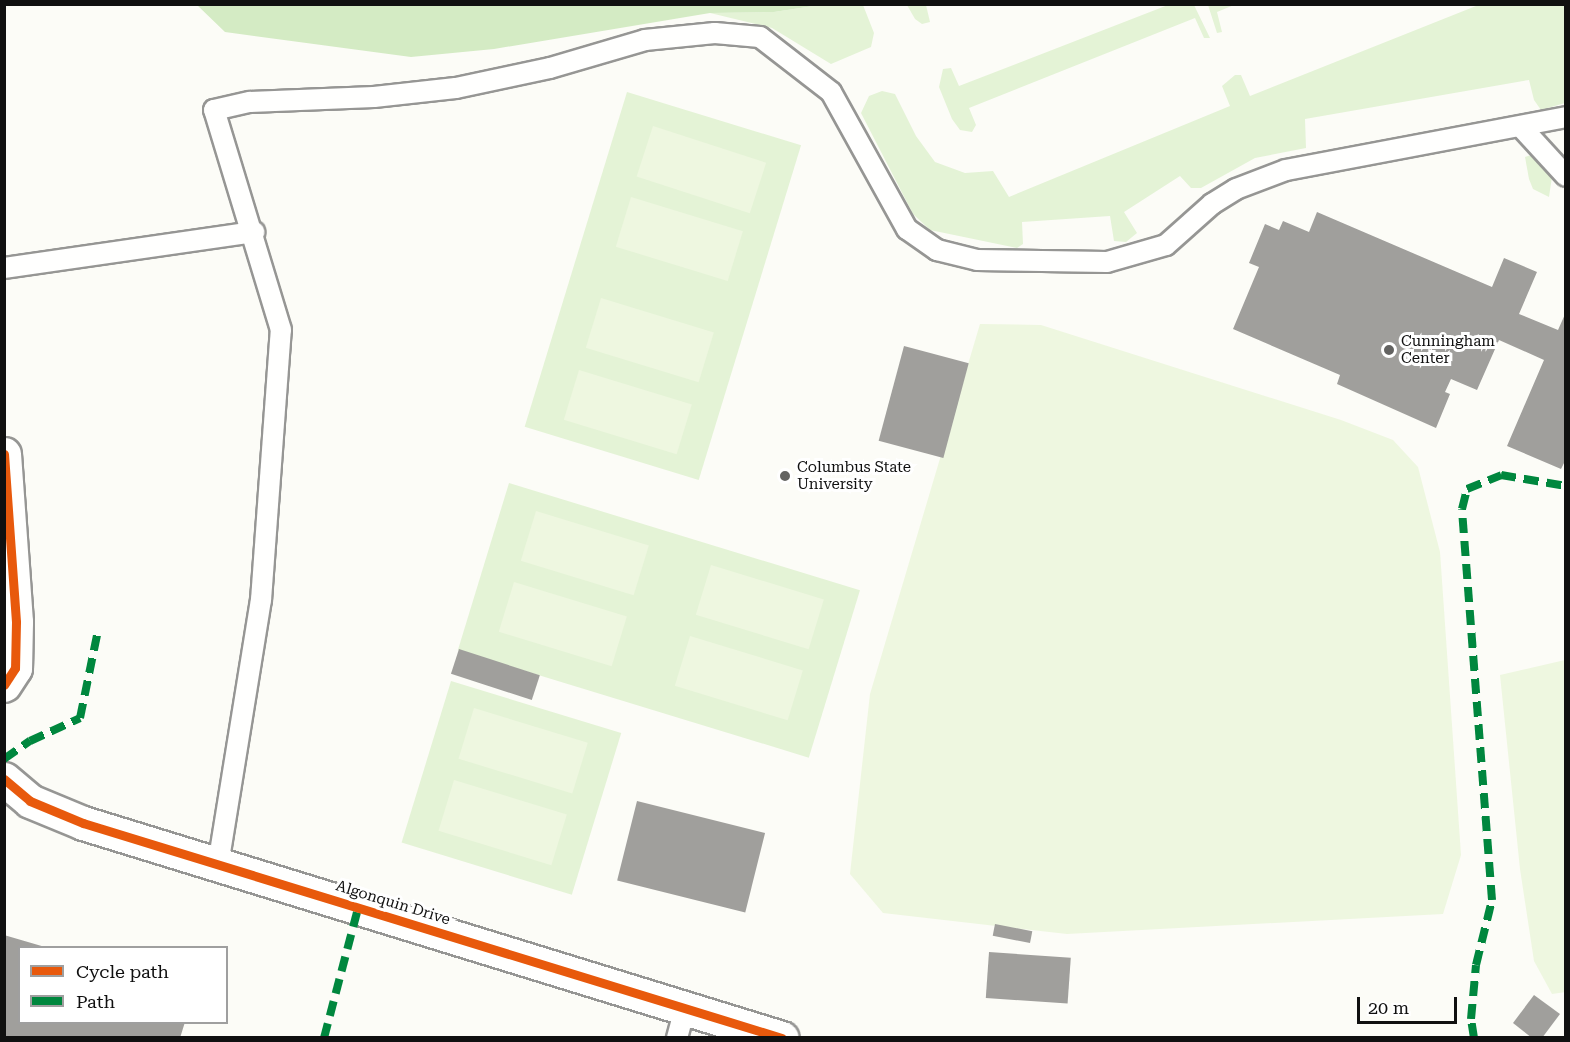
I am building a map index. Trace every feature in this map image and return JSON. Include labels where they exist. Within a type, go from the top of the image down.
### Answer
[{"type":"street","points":[[4,454],[16,622],[15,668],[4,685]]},
{"type":"street","name":"Algonquin Drive","points":[[4,779],[30,801],[83,823],[218,865],[681,1023],[782,1038]]},
{"type":"lane","points":[[218,865],[261,600],[281,330],[254,232],[214,110],[250,102],[374,97],[456,88],[550,68],[645,40],[715,33],[760,37],[831,92],[907,229],[937,250],[977,260],[1107,262],[1166,245],[1212,204],[1236,189],[1286,170],[1522,128],[1566,117]]},
{"type":"lane","points":[[1522,128],[1566,176]]},
{"type":"lane","points":[[4,268],[254,232]]},
{"type":"green space","points":[[1481,4],[1565,5],[1565,103],[1541,110],[1534,100],[1529,80],[1305,119],[1306,148],[1255,158],[1201,188],[1191,188],[1180,176],[1124,212],[1137,233],[1126,242],[1114,241],[1110,216],[1022,222],[1023,244],[1017,248],[930,230],[913,214],[861,113],[869,96],[882,91],[895,94],[916,136],[935,162],[965,173],[993,171],[1009,197],[1230,106],[1222,86],[1235,75],[1241,75],[1250,96]]},
{"type":"green space","points":[[197,5],[820,5],[774,12],[710,13],[494,49],[411,57],[225,32]]},
{"type":"green space","points":[[820,5],[863,5],[874,33],[871,47],[831,64],[772,28],[710,13],[774,12]]},
{"type":"green space","points":[[907,5],[926,5],[930,22],[922,24],[915,19]]},
{"type":"green space","points":[[1168,5],[1194,5],[1210,38],[1204,38],[1195,18],[969,108],[976,125],[972,132],[960,130],[952,119],[939,87],[943,69],[951,68],[959,86]]},
{"type":"green space","points":[[1208,5],[1234,5],[1217,12],[1222,32],[1217,33]]},
{"type":"green space","points":[[627,92],[801,145],[699,480],[525,427]]},
{"type":"green space","points":[[653,126],[766,163],[750,213],[637,176]]},
{"type":"green space","points":[[1534,154],[1553,170],[1549,197],[1533,189],[1529,179],[1525,157]]},
{"type":"green space","points":[[631,197],[743,231],[728,281],[616,247]]},
{"type":"green space","points":[[601,298],[714,332],[699,382],[586,348]]},
{"type":"green space","points":[[980,324],[1041,325],[1341,420],[1393,440],[1418,467],[1440,552],[1461,855],[1443,914],[1067,934],[883,913],[850,874],[870,694]]},
{"type":"green space","points":[[579,370],[692,404],[677,454],[564,420]]},
{"type":"green space","points":[[509,483],[860,590],[809,758],[458,650]]},
{"type":"green space","points":[[536,511],[649,545],[634,595],[521,561]]},
{"type":"green space","points":[[711,565],[824,599],[809,649],[696,615]]},
{"type":"green space","points":[[514,582],[627,616],[612,666],[499,632]]},
{"type":"green space","points":[[690,636],[803,670],[788,720],[675,686]]},
{"type":"green space","points":[[1565,660],[1566,992],[1552,994],[1534,961],[1520,869],[1500,675]]},
{"type":"green space","points":[[451,681],[621,733],[572,895],[402,843]]},
{"type":"green space","points":[[474,708],[588,743],[572,793],[459,759]]},
{"type":"green space","points":[[454,780],[567,814],[551,865],[439,831]]},
{"type":"building","name":"Cunningham Center","points":[[1317,212],[1492,287],[1504,258],[1537,272],[1519,314],[1558,330],[1566,312],[1566,459],[1561,469],[1507,446],[1544,360],[1499,340],[1477,390],[1451,379],[1445,392],[1450,394],[1436,428],[1337,384],[1340,375],[1233,329],[1259,267],[1249,263],[1265,224],[1279,230],[1283,221],[1309,232]]},
{"type":"building","points":[[904,346],[969,363],[943,458],[879,441]]},
{"type":"building","points":[[459,649],[540,675],[532,700],[451,674]]},
{"type":"building","points":[[637,801],[765,833],[745,912],[617,881]]},
{"type":"building","points":[[995,924],[1032,931],[1030,943],[993,936]]},
{"type":"building","points":[[4,935],[42,946],[18,946],[18,1024],[184,1024],[180,1038],[4,1038]]},
{"type":"building","points":[[989,952],[1071,958],[1068,1004],[986,998]]},
{"type":"building","points":[[1534,995],[1560,1014],[1542,1038],[1532,1038],[1513,1023]]},
{"type":"marked path","points":[[1474,1038],[1471,1019],[1476,965],[1492,900],[1462,509],[1467,489],[1501,475],[1566,486]]},
{"type":"marked path","points":[[4,759],[30,741],[80,718],[97,635]]},
{"type":"marked path","points":[[324,1038],[358,908]]},
{"type":"cycle path","points":[[4,454],[16,622],[15,668],[4,685]]},
{"type":"cycle path","points":[[4,779],[30,801],[83,823],[782,1038]]},
{"type":"place","name":"Cunningham Center","points":[[1389,350]]},
{"type":"place","name":"Columbus State University","points":[[785,476]]}]
